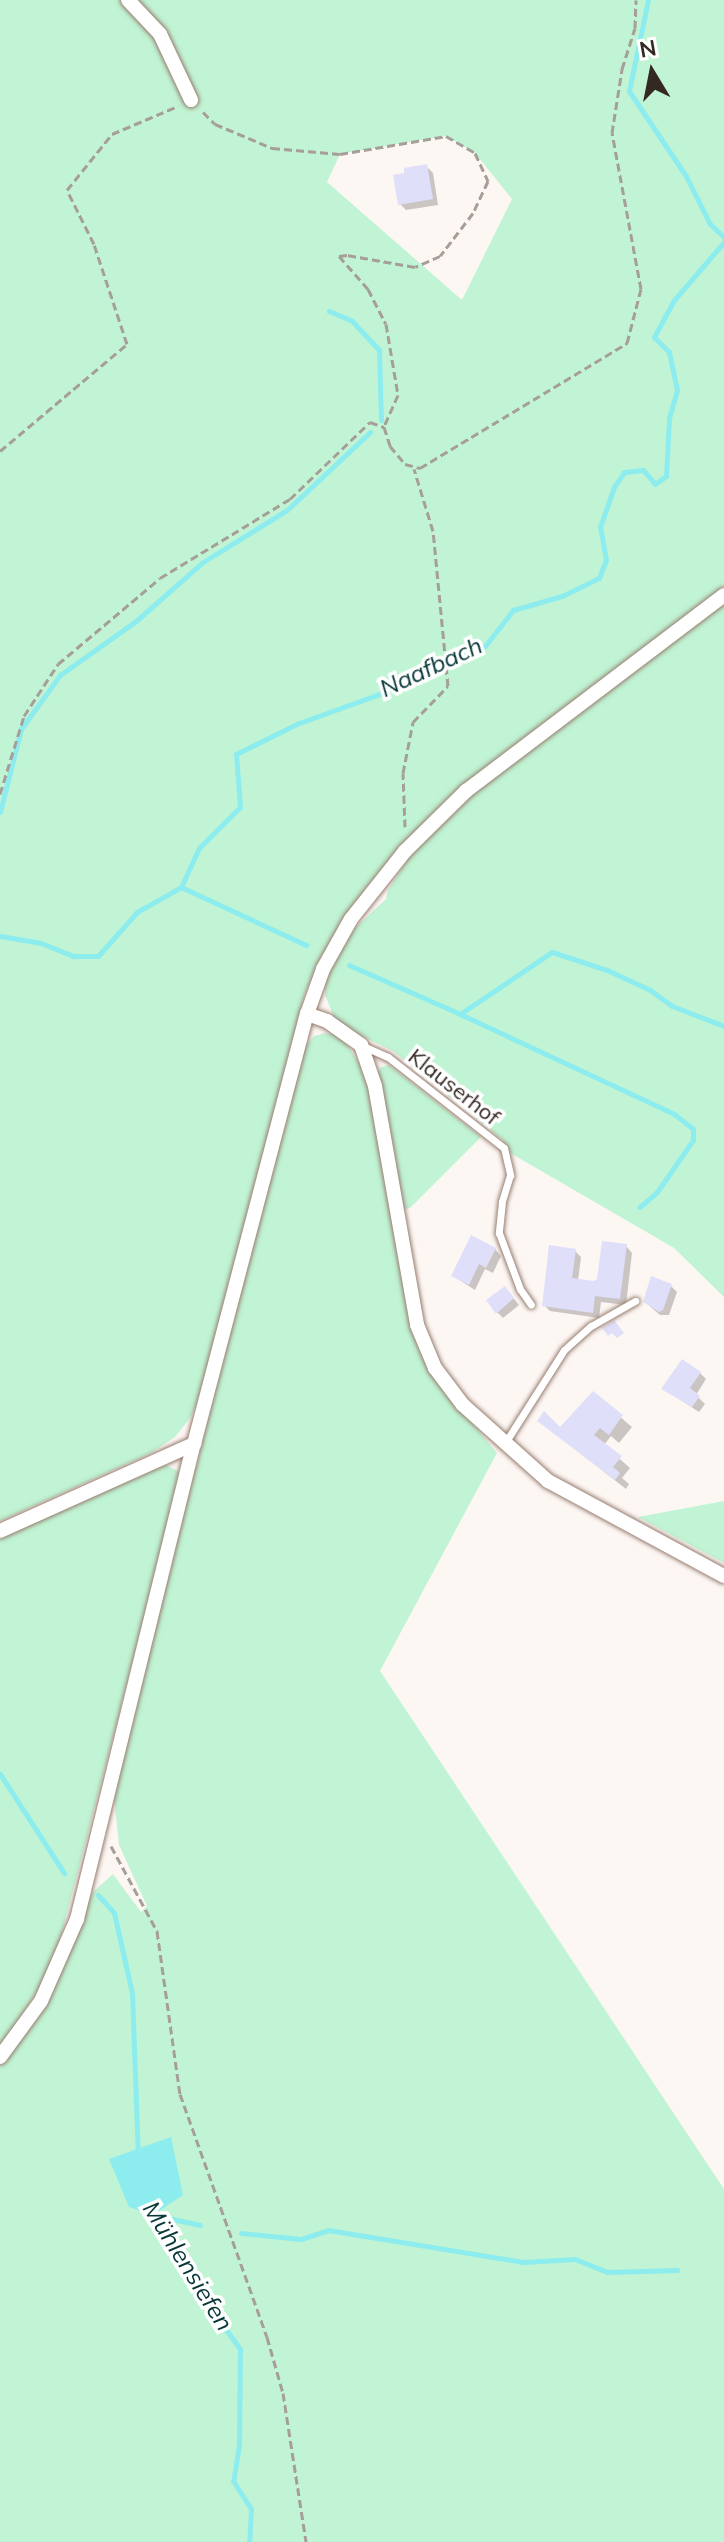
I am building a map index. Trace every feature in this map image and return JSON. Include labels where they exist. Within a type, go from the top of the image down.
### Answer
[{"type":"street","points":[[128,0],[160,34],[191,100]]},
{"type":"street","points":[[0,2057],[41,2001],[77,1919],[194,1444],[307,1014],[323,969],[351,919],[405,851],[466,791],[724,595]]},
{"type":"street","points":[[307,1014],[327,1021],[361,1045],[375,1086],[417,1325],[435,1368],[463,1405],[504,1445],[548,1481],[724,1576]]},
{"type":"street","points":[[0,1531],[194,1444]]},
{"type":"lane","name":"Klauserhof","points":[[361,1045],[388,1057],[504,1148],[510,1175],[502,1202],[499,1233],[520,1289],[531,1305]]},
{"type":"lane","points":[[504,1445],[564,1350],[591,1326],[635,1301]]},
{"type":"path","points":[[0,451],[127,344],[94,244],[67,190],[112,134],[191,100],[215,124],[272,148],[340,154],[446,136],[475,153],[488,181],[473,213],[440,256],[415,267],[339,256],[368,289],[386,324],[398,395],[384,427],[390,446],[405,464],[414,468],[426,466],[627,343],[641,289],[612,133],[622,69],[635,28],[636,0]]},
{"type":"path","points":[[0,794],[24,716],[58,664],[160,578],[290,499],[370,422],[384,427]]},
{"type":"path","points":[[405,851],[403,773],[413,722],[448,686],[433,531],[414,468]]},
{"type":"path","points":[[100,1825],[157,1931],[180,2094],[283,2393],[306,2542]]},
{"type":"green space","points":[[0,0],[724,0],[724,1297],[674,1248],[512,1154],[503,1140],[393,1051],[347,1029],[334,1017],[325,995],[325,977],[354,929],[386,899],[388,890],[417,845],[319,964],[305,993],[203,1392],[190,1418],[175,1437],[151,1453],[0,1521]],"holes":[[[446,136],[475,153],[512,199],[462,300],[327,182],[340,154]]]},
{"type":"green space","points":[[325,1033],[336,1035],[349,1047],[364,1071],[371,1091],[411,1320],[441,1386],[497,1453],[380,1671],[724,2189],[724,2542],[0,2542],[0,2066],[38,2017],[93,1892],[113,1874],[141,1912],[147,1906],[119,1845],[114,1797],[117,1777],[302,1050],[314,1036]]},
{"type":"green space","points":[[389,1065],[481,1137],[410,1208],[401,1210],[376,1075],[381,1067]]},
{"type":"green space","points":[[162,1463],[178,1471],[180,1480],[61,1936],[40,1987],[0,2048],[0,1537]]},
{"type":"green space","points":[[724,1501],[724,1563],[638,1517]]},
{"type":"water","points":[[171,2137],[183,2195],[153,2215],[129,2207],[109,2159]]},
{"type":"building","points":[[427,164],[433,199],[398,205],[393,175],[404,173],[404,168]]},
{"type":"building","points":[[471,1235],[496,1248],[486,1268],[479,1264],[469,1285],[451,1276]]},
{"type":"building","points":[[602,1241],[627,1244],[620,1299],[595,1296],[593,1313],[542,1306],[549,1245],[576,1249],[572,1278],[594,1281],[597,1279]]},
{"type":"building","points":[[651,1276],[672,1284],[663,1310],[659,1312],[643,1302]]},
{"type":"building","points":[[505,1286],[514,1298],[496,1314],[486,1300]]},
{"type":"building","points":[[614,1320],[624,1333],[617,1338],[612,1333],[608,1336],[602,1328]]},
{"type":"building","points":[[682,1359],[701,1372],[690,1388],[700,1396],[692,1407],[661,1389]]},
{"type":"building","points":[[593,1391],[623,1415],[609,1435],[600,1428],[594,1435],[622,1456],[613,1467],[620,1473],[615,1480],[537,1421],[544,1411],[560,1427]]},
{"type":"waterway","points":[[648,0],[629,91],[686,176],[710,224],[724,237]]},
{"type":"waterway","name":"Naafbach","points":[[0,936],[41,943],[73,956],[98,956],[137,912],[181,887],[199,848],[240,807],[236,754],[299,723],[388,691],[485,646],[513,610],[562,596],[599,578],[606,560],[600,527],[614,487],[624,472],[643,470],[655,484],[666,476],[669,418],[677,390],[669,352],[654,337],[674,300],[724,242]]},
{"type":"waterway","points":[[329,311],[352,321],[379,350],[381,420]]},
{"type":"waterway","points":[[0,812],[21,729],[60,675],[136,621],[203,562],[287,510],[370,432]]},
{"type":"waterway","points":[[181,887],[306,945]]},
{"type":"waterway","points":[[349,965],[460,1014],[552,952],[607,970],[650,990],[672,1006],[724,1026]]},
{"type":"waterway","points":[[460,1014],[674,1114],[693,1129],[693,1140],[657,1192],[640,1207]]},
{"type":"waterway","name":"Mühlensiefen","points":[[0,1774],[64,1873]]},
{"type":"waterway","name":"Mühlensiefen","points":[[98,1895],[114,1913],[132,1993],[138,2156]]},
{"type":"waterway","name":"Mühlensiefen","points":[[151,2212],[203,2298],[240,2349],[239,2445],[233,2481],[251,2509],[249,2542]]},
{"type":"waterway","points":[[154,2215],[200,2225]]},
{"type":"waterway","points":[[241,2233],[301,2239],[328,2230],[524,2262],[575,2259],[607,2272],[677,2270]]}]
